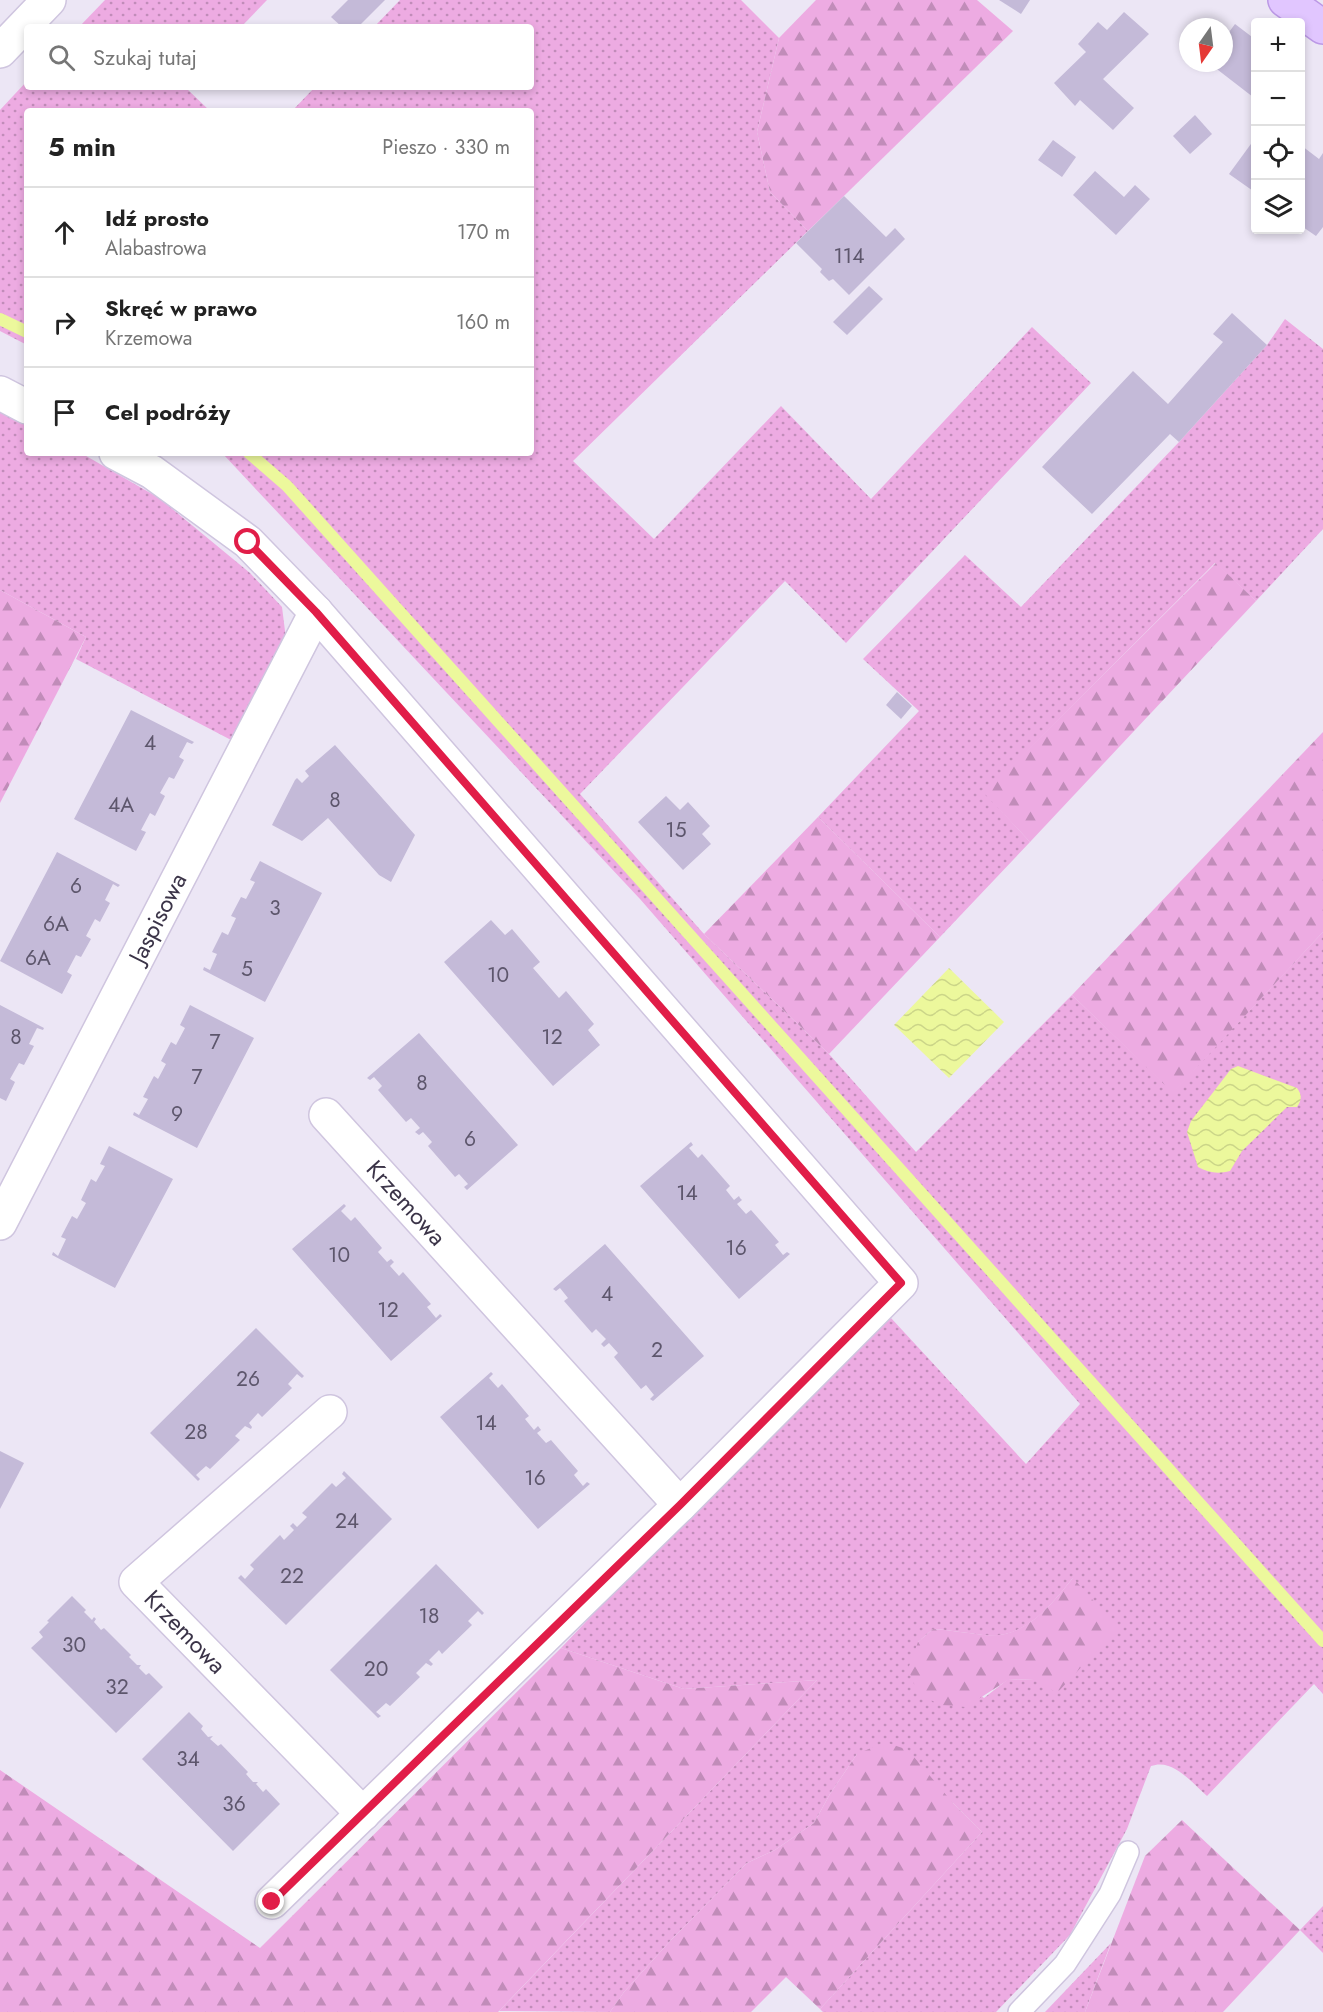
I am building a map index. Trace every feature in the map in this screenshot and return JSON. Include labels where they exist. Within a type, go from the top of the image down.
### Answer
[{"type":"street","points":[[26,24],[49,0]]},
{"type":"street","points":[[1285,0],[1323,27]]},
{"type":"street","points":[[0,51],[24,26]]},
{"type":"street","points":[[0,393],[24,405]]},
{"type":"street","points":[[122,456],[152,472],[248,542],[316,612],[901,1283],[680,1505],[272,1902]]},
{"type":"street","name":"Jaspisowa","points":[[0,1223],[316,612]]},
{"type":"street","name":"Krzemowa","points":[[326,1114],[680,1505]]},
{"type":"street","name":"Krzemowa","points":[[330,1412],[136,1582],[363,1814]]},
{"type":"lane","points":[[1019,2012],[1065,1964],[1110,1894],[1128,1852]]},
{"type":"green space","points":[[105,0],[267,0],[244,24],[82,24]]},
{"type":"green space","points":[[400,0],[741,0],[779,38],[757,132],[770,192],[808,231],[573,461],[654,539],[781,406],[871,499],[1032,327],[1091,383],[846,643],[785,581],[580,794],[704,934],[829,1054],[916,1152],[1072,995],[1173,1092],[1323,932],[1323,1694],[1314,1684],[1207,1796],[1174,1768],[1159,1764],[1151,1766],[1127,1829],[1070,1935],[996,2012],[823,2012],[820,2009],[982,1832],[953,1803],[857,1754],[814,1823],[775,1850],[747,1863],[672,1939],[624,1992],[610,2012],[499,2011],[817,1680],[684,1689],[561,1648],[637,1568],[891,1318],[1026,1464],[1080,1404],[640,899],[225,456],[534,456],[534,108],[295,108],[312,90],[534,90],[534,24],[377,24]],"holes":[[[1073,1578],[1034,1679],[1007,1680],[984,1698],[918,1642],[933,1629],[998,1635],[1024,1627],[1045,1610]]]},
{"type":"green space","points":[[816,0],[977,0],[1013,31],[808,231],[770,192],[757,132],[779,38]]},
{"type":"green space","points":[[24,84],[24,90],[188,90],[207,108],[24,108],[24,343],[0,331],[0,110]]},
{"type":"green space","points":[[1285,319],[1323,349],[1323,529],[1256,601],[1215,563],[985,793],[1030,842],[940,937],[818,817],[919,711],[863,659],[965,555],[1021,607],[1179,442],[1267,345]]},
{"type":"green space","points":[[0,408],[24,420],[24,456],[86,456],[159,498],[250,573],[282,607],[286,639],[233,741],[76,659],[86,637],[0,590]]},
{"type":"green space","points":[[1216,563],[1256,601],[1030,842],[984,793]]},
{"type":"green space","points":[[0,590],[86,637],[0,803]]},
{"type":"green space","points":[[1323,732],[1323,932],[1173,1093],[1072,995]]},
{"type":"green space","points":[[818,817],[940,937],[829,1054],[704,934]]},
{"type":"green space","points":[[1073,1578],[1118,1628],[1057,1693],[1034,1679],[1008,1680],[966,1707],[940,1705],[918,1693],[908,1669],[918,1642],[933,1629],[984,1635],[1012,1632],[1035,1619]]},
{"type":"green space","points":[[561,1648],[684,1689],[817,1680],[498,2012],[0,2012],[0,1770],[260,1948]]},
{"type":"green space","points":[[885,1742],[908,1750],[953,1803],[982,1832],[820,2009],[786,1977],[751,2012],[610,2012],[624,1992],[672,1939],[747,1863],[775,1850],[814,1823],[857,1754]]},
{"type":"green space","points":[[1182,1820],[1300,1930],[1223,2012],[1085,2012],[1145,1856]]},
{"type":"green space","points":[[1323,1906],[1323,1953],[1300,1930]]},
{"type":"green space","points":[[1111,1943],[1085,2012],[1045,2012]]},
{"type":"water","points":[[949,968],[1004,1022],[949,1078],[894,1025]]},
{"type":"water","points":[[1238,1066],[1297,1088],[1301,1099],[1297,1107],[1287,1107],[1242,1151],[1230,1171],[1210,1172],[1198,1167],[1187,1132],[1191,1121],[1231,1069]]},
{"type":"building","points":[[348,0],[385,0],[361,24],[339,24],[331,17]]},
{"type":"building","points":[[999,0],[1030,0],[1021,14]]},
{"type":"building","points":[[1124,12],[1149,34],[1103,79],[1134,108],[1113,130],[1080,100],[1075,106],[1054,83],[1086,52],[1078,44],[1098,22],[1107,30]]},
{"type":"building","points":[[1235,24],[1251,36],[1251,95],[1221,72],[1233,72],[1233,27]]},
{"type":"building","points":[[1195,115],[1212,134],[1190,154],[1173,136]]},
{"type":"building","points":[[1053,140],[1076,157],[1062,177],[1038,160]]},
{"type":"building","points":[[1251,144],[1251,189],[1229,174]]},
{"type":"building","points":[[1305,148],[1319,159],[1323,153],[1323,227],[1316,236],[1305,228]]},
{"type":"building","points":[[1095,171],[1124,197],[1135,185],[1150,199],[1116,235],[1073,195]]},
{"type":"building","points":[[844,196],[886,237],[895,228],[905,239],[849,295],[833,279],[829,281],[820,272],[822,269],[796,243]]},
{"type":"building","points":[[869,286],[883,299],[847,335],[833,322]]},
{"type":"building","points":[[1232,313],[1267,345],[1179,442],[1170,434],[1092,514],[1042,467],[1133,371],[1168,404],[1223,342],[1213,334]]},
{"type":"building","points":[[897,692],[912,706],[901,719],[886,705]]},
{"type":"building","points":[[131,710],[194,742],[192,744],[187,742],[179,757],[184,760],[174,779],[169,777],[160,793],[165,796],[155,816],[150,813],[141,830],[146,832],[136,851],[74,819]]},
{"type":"building","points":[[335,745],[415,835],[391,882],[379,875],[328,818],[302,841],[272,825],[295,780],[297,778],[302,783],[309,776],[305,771]]},
{"type":"building","points":[[666,796],[680,810],[688,802],[710,826],[702,834],[711,844],[683,870],[638,822]]},
{"type":"building","points":[[57,852],[120,885],[118,887],[113,884],[105,900],[110,903],[100,922],[95,919],[86,936],[91,939],[81,957],[76,955],[67,972],[72,975],[62,994],[0,961]]},
{"type":"building","points":[[260,861],[322,893],[265,1002],[203,970],[204,967],[210,970],[217,954],[212,952],[222,932],[228,935],[236,918],[231,916],[241,897],[246,899],[255,882],[250,880]]},
{"type":"building","points":[[491,920],[505,935],[512,929],[540,962],[533,968],[559,998],[566,991],[594,1024],[588,1030],[600,1045],[553,1086],[444,962]]},
{"type":"building","points":[[0,1005],[44,1028],[43,1030],[37,1028],[29,1044],[34,1046],[24,1065],[19,1063],[10,1079],[15,1082],[6,1101],[0,1098]]},
{"type":"building","points":[[190,1005],[254,1038],[197,1148],[133,1115],[134,1112],[139,1115],[148,1099],[143,1097],[154,1076],[158,1079],[166,1064],[161,1061],[171,1042],[176,1045],[185,1028],[180,1025]]},
{"type":"building","points":[[419,1033],[518,1145],[467,1190],[464,1187],[468,1184],[459,1174],[455,1177],[428,1146],[432,1142],[423,1132],[419,1135],[415,1132],[420,1128],[411,1118],[406,1122],[378,1090],[382,1086],[374,1077],[370,1080],[367,1078]]},
{"type":"building","points":[[691,1142],[693,1145],[689,1148],[698,1158],[702,1154],[730,1186],[726,1190],[734,1200],[739,1196],[742,1200],[737,1204],[746,1214],[751,1210],[779,1242],[775,1245],[783,1255],[787,1252],[790,1254],[739,1299],[640,1186]]},
{"type":"building","points":[[109,1146],[173,1179],[115,1288],[52,1255],[53,1252],[58,1256],[66,1239],[61,1237],[72,1216],[77,1219],[86,1203],[81,1200],[91,1179],[96,1182],[105,1166],[100,1164]]},
{"type":"building","points":[[344,1204],[346,1206],[341,1211],[351,1221],[355,1217],[382,1248],[378,1252],[387,1262],[391,1259],[394,1262],[390,1266],[399,1276],[403,1272],[431,1304],[427,1307],[436,1318],[440,1314],[442,1316],[391,1361],[292,1249]]},
{"type":"building","points":[[605,1244],[704,1356],[653,1401],[650,1399],[654,1395],[646,1385],[641,1389],[614,1357],[618,1353],[609,1343],[604,1347],[601,1344],[606,1339],[596,1329],[592,1333],[564,1301],[568,1298],[560,1288],[556,1291],[553,1289]]},
{"type":"building","points":[[256,1328],[304,1376],[302,1378],[297,1374],[288,1384],[292,1388],[262,1417],[258,1413],[249,1423],[251,1429],[245,1426],[235,1436],[240,1440],[210,1469],[206,1466],[196,1475],[200,1479],[198,1481],[150,1433]]},
{"type":"building","points":[[491,1372],[493,1374],[489,1378],[498,1388],[502,1384],[529,1416],[525,1419],[534,1430],[538,1426],[541,1430],[537,1433],[546,1443],[551,1440],[578,1471],[574,1475],[583,1486],[587,1482],[590,1484],[538,1529],[440,1417]]},
{"type":"building","points":[[0,1451],[24,1463],[0,1509]]},
{"type":"building","points":[[344,1471],[392,1519],[286,1625],[238,1578],[241,1575],[245,1579],[254,1569],[250,1565],[280,1535],[284,1540],[294,1530],[290,1526],[293,1523],[297,1527],[307,1517],[302,1513],[332,1483],[336,1487],[346,1478],[342,1474]]},
{"type":"building","points":[[436,1564],[484,1613],[482,1615],[478,1611],[468,1621],[472,1625],[442,1654],[439,1650],[429,1660],[433,1664],[431,1666],[426,1663],[416,1673],[420,1677],[390,1706],[386,1703],[376,1712],[381,1716],[378,1718],[330,1670]]},
{"type":"building","points":[[72,1596],[92,1620],[94,1617],[96,1619],[94,1622],[101,1630],[104,1628],[131,1655],[129,1657],[137,1665],[141,1665],[139,1668],[146,1675],[149,1673],[163,1687],[116,1733],[31,1648],[43,1637],[39,1632],[49,1622],[47,1621]]},
{"type":"building","points":[[189,1712],[203,1726],[201,1729],[208,1737],[213,1736],[210,1739],[218,1746],[221,1744],[248,1772],[246,1774],[253,1782],[258,1782],[256,1784],[263,1792],[266,1789],[280,1804],[233,1851],[142,1759]]},
{"type":"waterway","points":[[0,319],[24,331]]},
{"type":"waterway","points":[[252,456],[287,486],[1323,1641]]},
{"type":"route","points":[[248,542],[316,612],[901,1283],[680,1505],[272,1902]]}]
